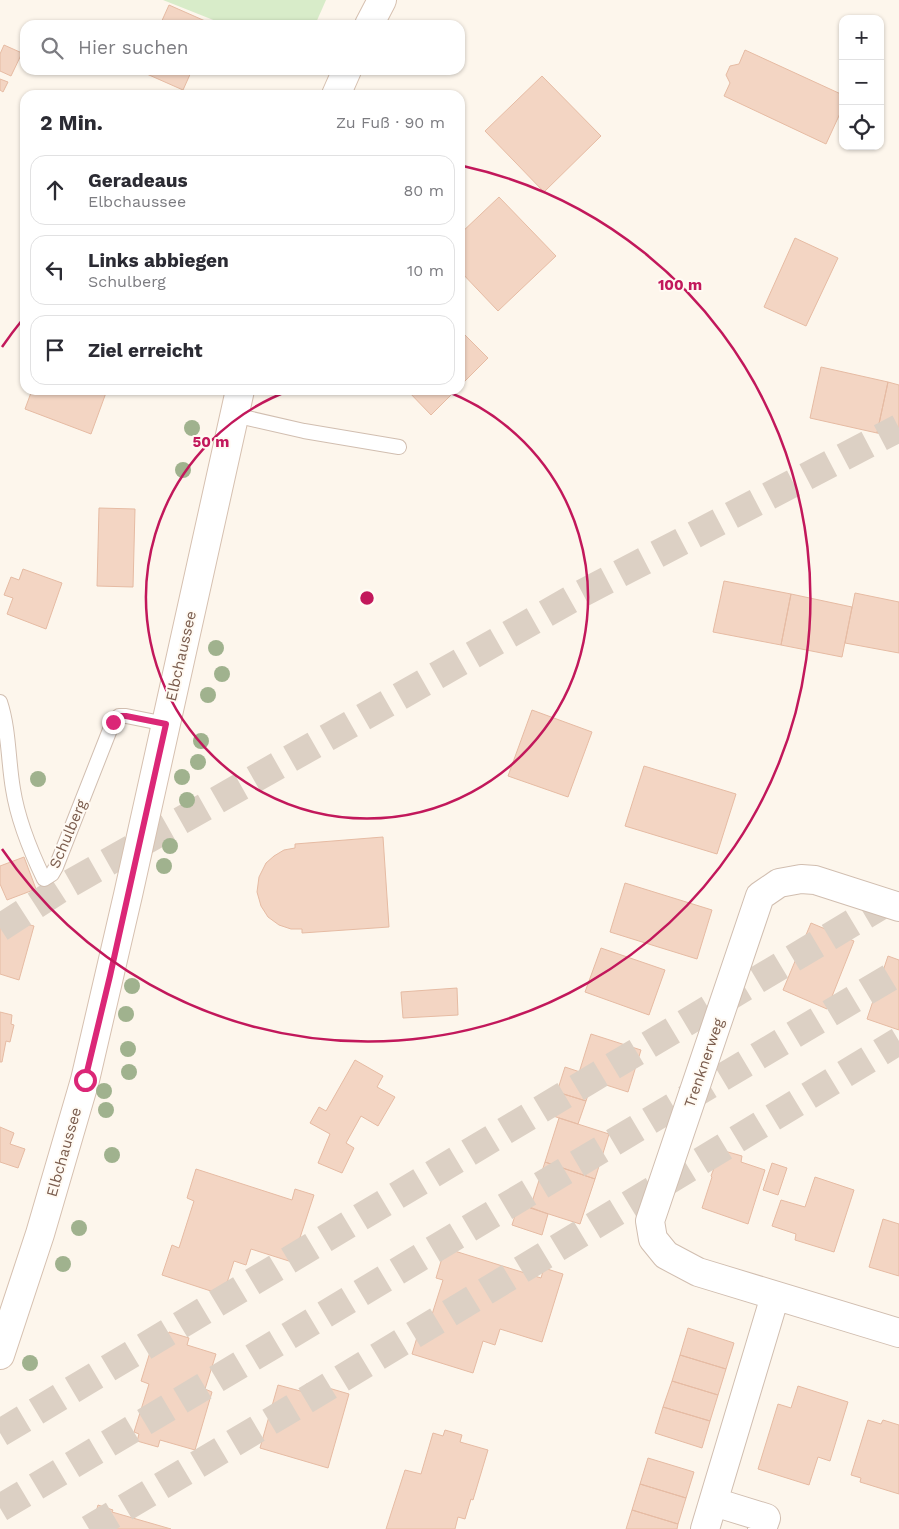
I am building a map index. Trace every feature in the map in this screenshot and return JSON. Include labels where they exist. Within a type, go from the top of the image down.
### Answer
[{"type":"street","points":[[372,20],[382,0]]},
{"type":"street","points":[[338,90],[345,75]]},
{"type":"street","name":"Elbchaussee","points":[[0,1355],[40,1234],[85,1080],[110,976],[237,403]]},
{"type":"street","name":"Trenknerweg","points":[[899,907],[815,880],[801,879],[779,883],[760,896],[650,1221],[653,1239],[666,1255],[698,1272],[899,1333]]},
{"type":"street","points":[[706,1529],[775,1296]]},
{"type":"street","points":[[714,1502],[766,1518],[762,1529]]},
{"type":"lane","points":[[237,403],[304,431],[399,447]]},
{"type":"lane","name":"Schulberg","points":[[0,702],[19,819],[44,879],[52,874],[56,867],[113,722],[119,716],[126,716],[166,724]]},
{"type":"green space","points":[[163,0],[326,0],[317,20],[213,20]]},
{"type":"building","points":[[169,5],[203,20],[162,20]]},
{"type":"building","points":[[4,45],[20,52],[20,57],[11,76],[0,71],[0,54]]},
{"type":"building","points":[[745,50],[839,93],[839,116],[826,144],[724,96],[730,83],[726,75],[730,66],[739,64]]},
{"type":"building","points":[[149,75],[190,75],[183,90]]},
{"type":"building","points":[[542,76],[601,136],[544,192],[485,131]]},
{"type":"building","points":[[0,79],[8,82],[3,92],[0,90]]},
{"type":"building","points":[[499,197],[556,256],[498,311],[465,276],[465,229]]},
{"type":"building","points":[[795,238],[838,258],[806,326],[764,307]]},
{"type":"building","points":[[465,335],[488,358],[465,381]]},
{"type":"building","points":[[821,367],[888,382],[877,433],[810,418]]},
{"type":"building","points":[[888,382],[899,385],[899,438],[877,433]]},
{"type":"building","points":[[30,395],[105,395],[91,434],[25,409]]},
{"type":"building","points":[[412,395],[451,395],[431,415]]},
{"type":"building","points":[[99,508],[135,509],[133,587],[97,586]]},
{"type":"building","points":[[23,569],[62,583],[46,629],[7,614],[13,598],[4,595],[11,577],[19,580]]},
{"type":"building","points":[[724,581],[791,594],[781,645],[713,632]]},
{"type":"building","points":[[855,593],[899,602],[899,653],[845,643]]},
{"type":"building","points":[[791,594],[852,607],[842,657],[781,645]]},
{"type":"building","points":[[532,710],[592,732],[568,797],[508,776]]},
{"type":"building","points":[[644,766],[736,794],[717,854],[625,826]]},
{"type":"building","points":[[383,837],[389,927],[302,933],[302,929],[291,929],[279,925],[268,917],[261,906],[257,892],[259,877],[266,863],[284,850],[295,848],[295,844]]},
{"type":"building","points":[[24,857],[36,889],[7,900],[0,884],[0,866]]},
{"type":"building","points":[[625,883],[712,910],[697,959],[610,932]]},
{"type":"building","points":[[0,917],[34,926],[19,980],[0,974]]},
{"type":"building","points":[[811,923],[854,941],[827,1009],[783,990]]},
{"type":"building","points":[[601,948],[665,970],[649,1015],[585,992]]},
{"type":"building","points":[[888,956],[899,960],[899,1030],[867,1019]]},
{"type":"building","points":[[457,988],[458,1015],[403,1018],[401,992]]},
{"type":"building","points":[[0,1012],[12,1015],[11,1024],[14,1025],[10,1042],[6,1041],[2,1062],[0,1062]]},
{"type":"building","points":[[591,1034],[641,1050],[628,1092],[578,1076]]},
{"type":"building","points":[[355,1060],[383,1076],[377,1087],[395,1097],[378,1126],[361,1116],[346,1143],[354,1148],[342,1173],[318,1163],[330,1134],[310,1123],[319,1107],[326,1111]]},
{"type":"building","points":[[565,1067],[580,1072],[578,1076],[593,1081],[586,1101],[557,1092]]},
{"type":"building","points":[[557,1092],[586,1101],[578,1124],[550,1115]]},
{"type":"building","points":[[559,1118],[609,1134],[595,1179],[545,1162]]},
{"type":"building","points":[[0,1127],[14,1133],[10,1144],[25,1149],[18,1168],[0,1162]]},
{"type":"building","points":[[721,1150],[742,1156],[741,1162],[765,1170],[748,1224],[702,1208]]},
{"type":"building","points":[[545,1162],[595,1179],[580,1224],[530,1208]]},
{"type":"building","points":[[772,1163],[787,1168],[778,1195],[763,1190]]},
{"type":"building","points":[[196,1169],[292,1200],[295,1189],[314,1195],[292,1262],[251,1249],[246,1265],[234,1261],[223,1295],[162,1275],[172,1245],[179,1248],[194,1201],[187,1198]]},
{"type":"building","points":[[815,1177],[854,1190],[834,1252],[795,1240],[796,1234],[772,1226],[781,1200],[805,1207]]},
{"type":"building","points":[[519,1203],[548,1214],[542,1235],[512,1225]]},
{"type":"building","points":[[883,1219],[899,1224],[899,1276],[869,1267]]},
{"type":"building","points":[[445,1248],[541,1278],[544,1268],[563,1274],[542,1342],[500,1329],[495,1345],[483,1341],[473,1373],[412,1354],[421,1324],[428,1327],[443,1280],[436,1278]]},
{"type":"building","points":[[688,1328],[734,1343],[726,1369],[680,1355]]},
{"type":"building","points":[[169,1332],[189,1338],[187,1345],[216,1354],[205,1389],[212,1392],[195,1450],[160,1440],[158,1447],[137,1441],[139,1434],[134,1432],[149,1384],[141,1381],[155,1336],[167,1339]]},
{"type":"building","points":[[680,1355],[726,1369],[718,1395],[672,1381]]},
{"type":"building","points":[[672,1381],[718,1395],[710,1421],[663,1407]]},
{"type":"building","points":[[306,1384],[314,1386],[315,1384],[349,1394],[328,1468],[260,1448],[278,1385],[304,1392]]},
{"type":"building","points":[[798,1386],[848,1402],[830,1461],[818,1457],[809,1485],[758,1469],[778,1404],[791,1408]]},
{"type":"building","points":[[663,1407],[710,1421],[702,1448],[655,1433]]},
{"type":"building","points":[[868,1420],[881,1424],[883,1420],[899,1425],[899,1494],[860,1482],[861,1478],[851,1475]]},
{"type":"building","points":[[445,1430],[462,1435],[460,1442],[488,1450],[473,1500],[471,1499],[465,1519],[458,1517],[455,1529],[386,1529],[405,1470],[421,1474],[433,1433],[443,1436]]},
{"type":"building","points":[[648,1458],[694,1472],[686,1498],[640,1484]]},
{"type":"building","points":[[640,1484],[686,1498],[678,1524],[632,1510]]},
{"type":"building","points":[[98,1505],[113,1510],[112,1512],[171,1529],[91,1529]]},
{"type":"building","points":[[632,1510],[678,1524],[677,1529],[626,1529]]},
{"type":"tunnel","points":[[0,928],[62,888],[575,597],[899,428]]},
{"type":"tunnel","points":[[0,1433],[899,895]]},
{"type":"tunnel","points":[[0,1508],[899,972]]},
{"type":"tunnel","points":[[89,1529],[316,1394],[899,1041]]},
{"type":"route","points":[[85,1080],[166,724],[126,716],[119,716],[113,722]]}]
